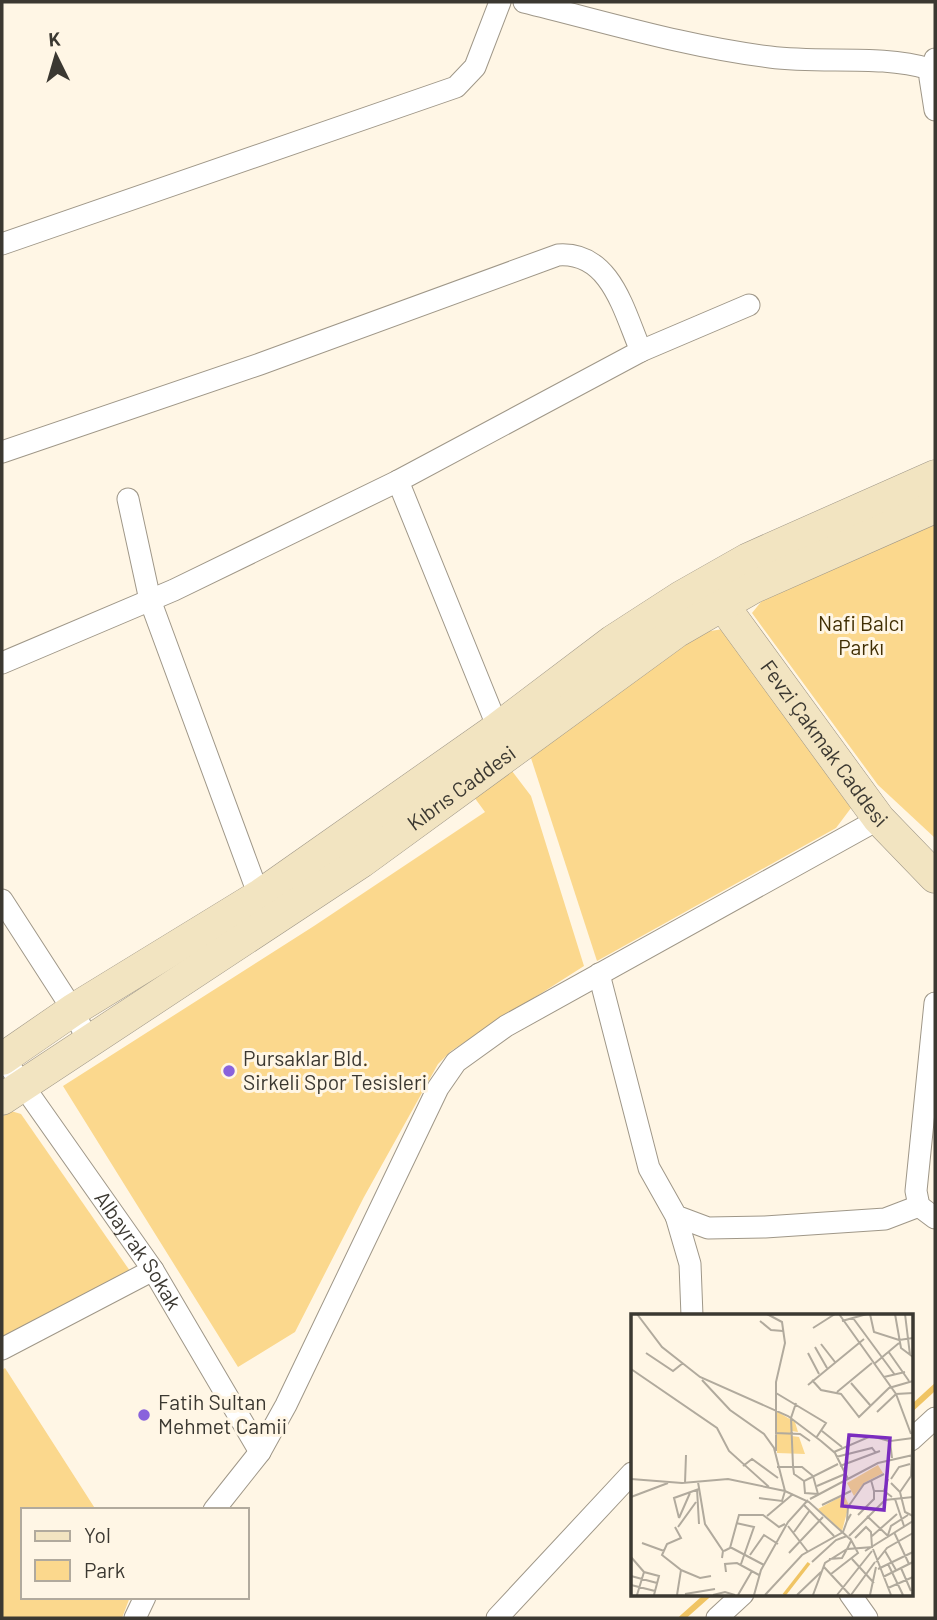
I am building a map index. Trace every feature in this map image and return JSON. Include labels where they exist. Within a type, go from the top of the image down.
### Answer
[{"type":"main road","points":[[3,1058],[73,1010],[258,896],[498,728],[613,641],[708,581],[935,476]]},
{"type":"main road","name":"Kıbrıs Caddesi","points":[[13,1092],[373,854],[622,669],[722,604],[935,507]]},
{"type":"main road","name":"Fevzi Çakmak Caddesi","points":[[722,604],[880,819],[935,877]]},
{"type":"street","points":[[2,244],[456,88],[475,67],[500,2]]},
{"type":"street","points":[[524,2],[744,54],[825,62],[933,64],[935,110]]},
{"type":"street","points":[[2,452],[260,364],[558,255],[579,256],[602,270],[641,351]]},
{"type":"street","points":[[2,663],[150,600],[398,481],[641,351],[749,305]]},
{"type":"street","points":[[398,481],[498,728]]},
{"type":"street","points":[[128,499],[150,600],[258,896]]},
{"type":"street","points":[[216,1508],[260,1452],[446,1076],[472,1049],[599,974],[880,819]]},
{"type":"street","points":[[2,900],[73,1010],[89,1042]]},
{"type":"street","points":[[599,974],[649,1168],[676,1216],[690,1264],[692,1314]]},
{"type":"street","points":[[676,1216],[708,1228],[885,1219],[927,1212],[916,1191],[935,1003]]},
{"type":"street","name":"Albayrak Sokak","points":[[3,1058],[13,1092],[153,1270],[260,1452]]},
{"type":"street","points":[[2,1349],[153,1270]]},
{"type":"street","points":[[912,1439],[935,1418]]},
{"type":"street","points":[[497,1618],[631,1474]]},
{"type":"street","points":[[717,1618],[741,1596]]},
{"type":"street","points":[[851,1596],[867,1618]]},
{"type":"street","points":[[135,1618],[144,1599]]},
{"type":"green space","name":"Nafi Balcı Parkı","points":[[935,522],[935,838],[878,785],[752,613],[765,597]]},
{"type":"green space","points":[[723,629],[851,808],[836,828],[597,961],[530,755],[704,632]]},
{"type":"green space","points":[[512,771],[531,796],[584,966],[451,1051],[438,1064],[364,1197],[295,1332],[238,1367],[63,1086],[314,926],[485,812],[474,797]]},
{"type":"green space","points":[[11,1111],[21,1114],[130,1271],[2,1340],[2,1117]]},
{"type":"green space","points":[[5,1368],[95,1508],[21,1508],[21,1599],[129,1599],[122,1618],[2,1618],[2,1370]]},
{"type":"waterway","points":[[912,1408],[935,1387]]},
{"type":"waterway","points":[[682,1618],[707,1596]]},
{"type":"place","name":"Pursaklar Bld. Sirkeli Spor Tesisleri","points":[[229,1071]]},
{"type":"place","name":"Fatih Sultan Mehmet Camii","points":[[144,1415]]}]
